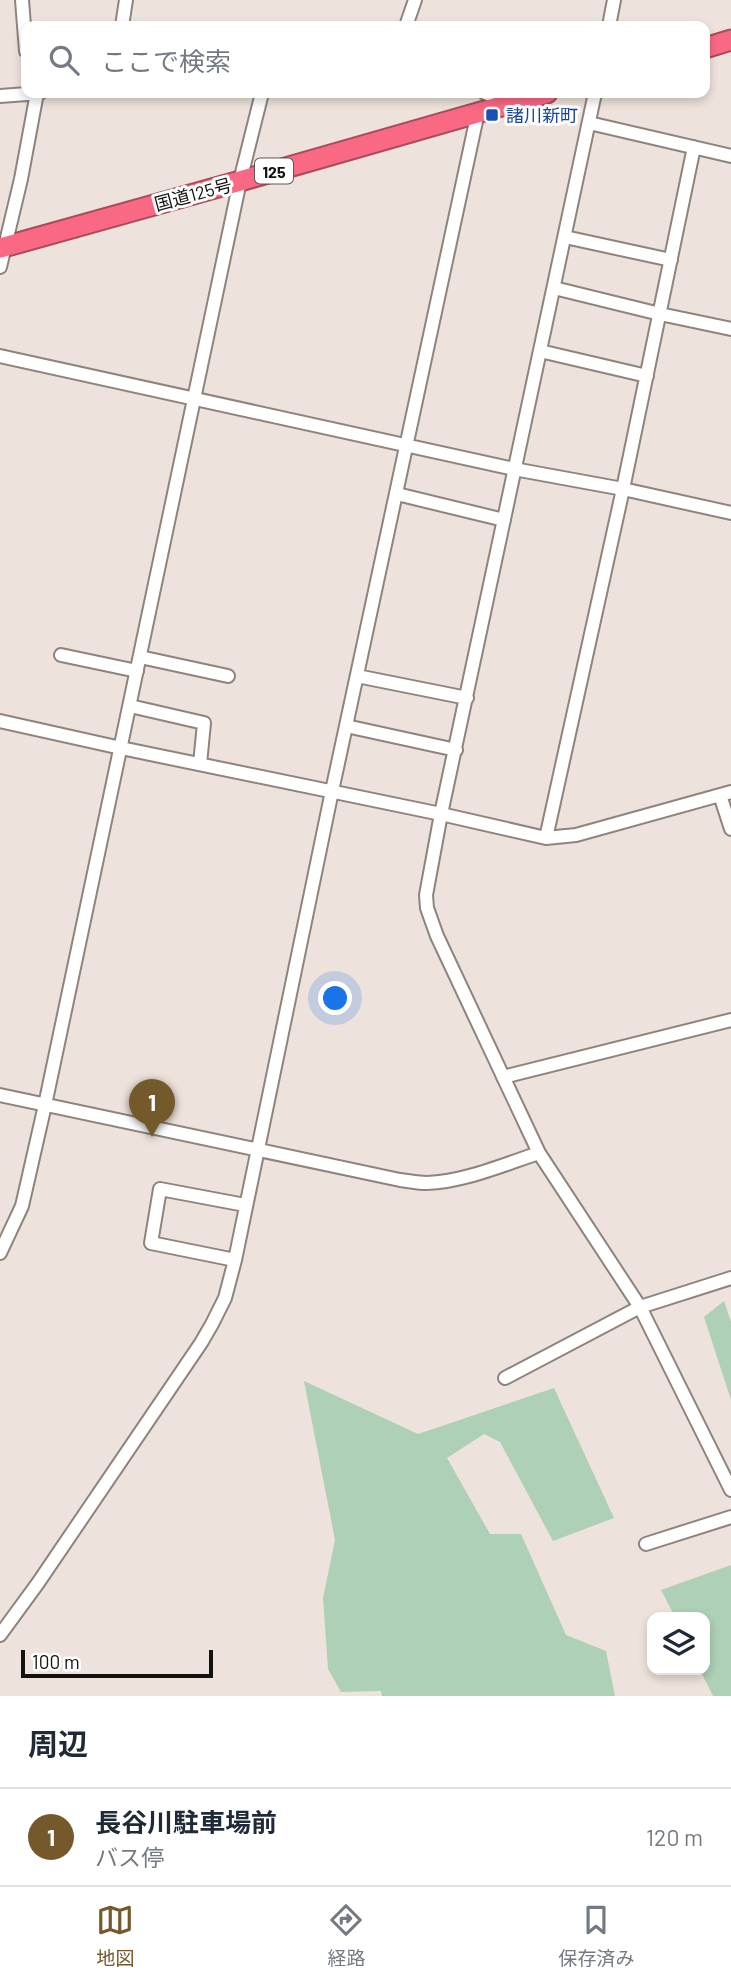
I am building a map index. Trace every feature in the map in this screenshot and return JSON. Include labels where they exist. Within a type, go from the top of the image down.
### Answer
[{"type":"highway","points":[[710,46],[731,40]]},
{"type":"highway","name":"国道125号","points":[[2,247],[240,181],[482,102],[508,104],[529,98]]},
{"type":"street","points":[[22,0],[24,21]]},
{"type":"street","points":[[123,21],[126,0]]},
{"type":"street","points":[[408,21],[415,0]]},
{"type":"street","points":[[610,21],[614,0]]},
{"type":"street","points":[[0,96],[21,94]]},
{"type":"street","points":[[0,267],[2,247],[21,179],[33,98]]},
{"type":"street","points":[[0,1253],[22,1206],[45,1105],[240,181],[261,98]]},
{"type":"street","points":[[594,98],[428,879],[427,908],[454,974],[539,1153],[640,1307],[731,1490]]},
{"type":"street","points":[[0,1635],[201,1343],[225,1298],[482,102]]},
{"type":"street","points":[[589,123],[731,156]]},
{"type":"street","points":[[546,838],[624,489],[694,147]]},
{"type":"street","points":[[565,237],[671,260]]},
{"type":"street","points":[[554,288],[731,329]]},
{"type":"street","points":[[540,351],[647,376]]},
{"type":"street","points":[[0,356],[514,469],[624,489],[731,513]]},
{"type":"street","points":[[397,494],[504,520]]},
{"type":"street","points":[[61,655],[137,671]]},
{"type":"street","points":[[140,657],[228,676]]},
{"type":"street","points":[[357,676],[467,698]]},
{"type":"street","points":[[130,706],[204,723],[201,764]]},
{"type":"street","points":[[0,720],[546,838],[576,835],[725,794],[731,829]]},
{"type":"street","points":[[346,726],[456,750]]},
{"type":"street","points":[[503,1077],[731,1020]]},
{"type":"street","points":[[0,1095],[373,1175],[427,1183],[484,1171],[539,1153]]},
{"type":"street","points":[[235,1260],[151,1243],[159,1189],[245,1205]]},
{"type":"street","points":[[505,1378],[640,1307],[731,1278]]},
{"type":"street","points":[[646,1544],[731,1517]]},
{"type":"green space","points":[[724,1301],[731,1322],[731,1400],[704,1317]]},
{"type":"green space","points":[[304,1381],[418,1434],[554,1388],[614,1518],[553,1541],[500,1442],[484,1434],[447,1458],[490,1534],[521,1534],[566,1635],[606,1651],[615,1696],[382,1696],[381,1691],[341,1692],[328,1669],[323,1598],[335,1540]]},
{"type":"green space","points":[[731,1565],[731,1696],[713,1696],[702,1675],[710,1675],[710,1612],[672,1612],[661,1590]]},
{"type":"place","name":"諸川新町","points":[[492,115]]},
{"type":"place","name":"長谷川駐車場前","points":[[152,1137]]}]
